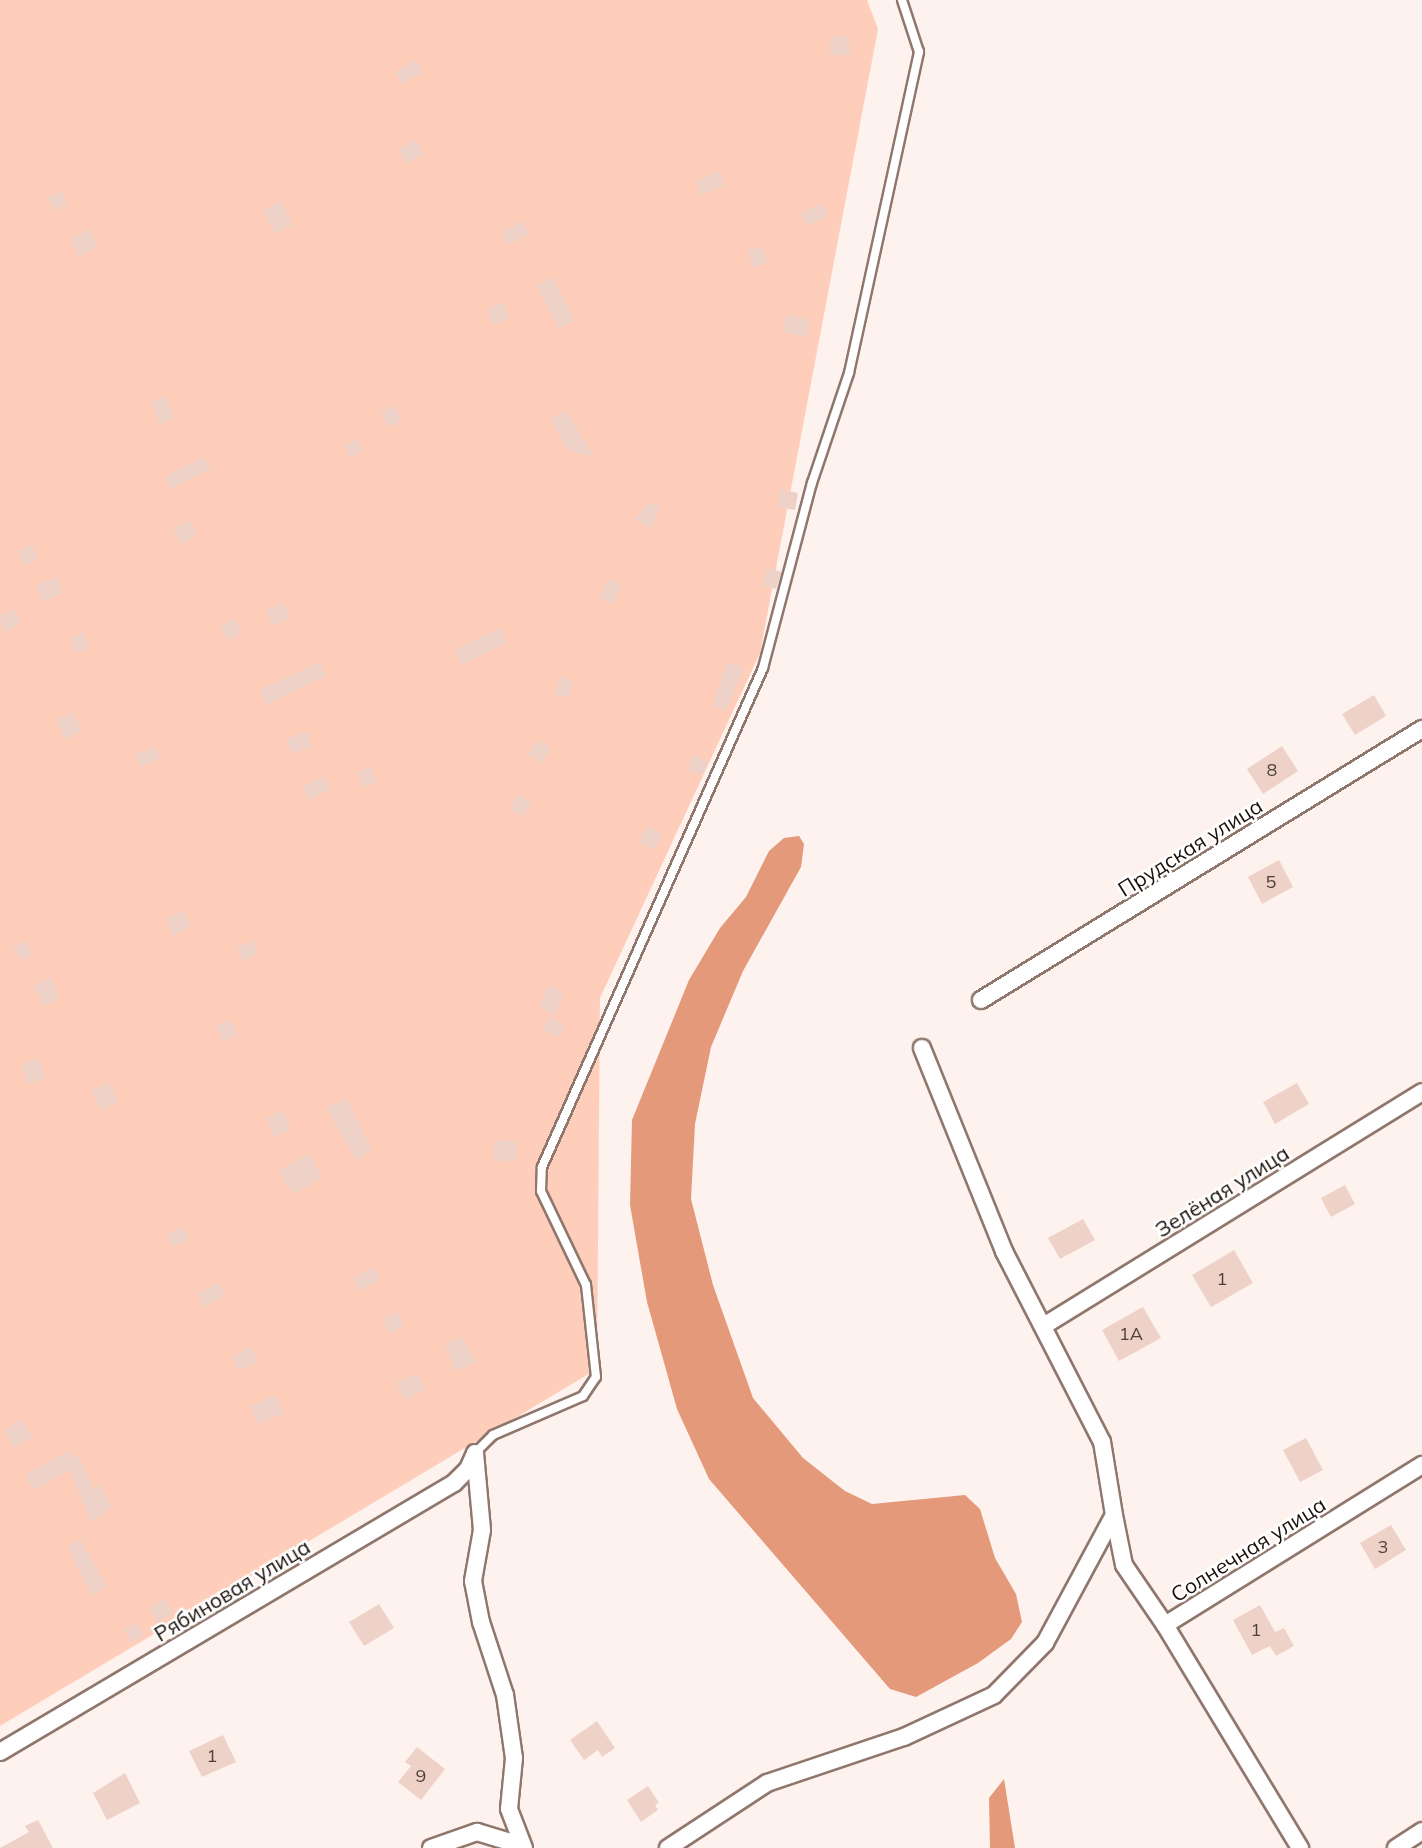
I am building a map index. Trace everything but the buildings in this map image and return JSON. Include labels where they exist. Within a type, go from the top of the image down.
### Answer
[{"type":"street","name":"Прудская улица","points":[[981,1000],[1422,729]]},
{"type":"street","name":"Солнечная улица","points":[[922,1048],[1004,1251],[1045,1325],[1102,1442],[1124,1566],[1166,1625],[1422,1465]]},
{"type":"street","name":"Зелёная улица","points":[[1045,1325],[1422,1092]]},
{"type":"street","name":"Рябиновая улица","points":[[0,1752],[454,1483],[468,1469],[475,1453]]},
{"type":"street","points":[[475,1453],[482,1530],[473,1581],[481,1622],[505,1695],[514,1758],[509,1809],[522,1846]]},
{"type":"street","points":[[668,1848],[767,1783],[904,1737],[995,1695],[1045,1643],[1114,1515]]},
{"type":"street","points":[[1166,1625],[1300,1848]]},
{"type":"street","points":[[1396,1848],[1422,1831]]},
{"type":"street","points":[[431,1848],[477,1832],[522,1846]]},
{"type":"lane","points":[[475,1453],[493,1435],[583,1396],[596,1377],[586,1285],[541,1191],[542,1167],[763,668],[812,483],[849,373],[919,52],[902,0]]},
{"type":"shaded area","points":[[0,0],[867,0],[878,29],[760,653],[600,998],[597,1369],[0,1726]]},
{"type":"shaded area","points":[[799,836],[804,844],[801,867],[743,971],[711,1047],[695,1124],[691,1199],[713,1285],[753,1398],[803,1458],[845,1491],[872,1504],[965,1495],[980,1509],[995,1558],[1016,1594],[1022,1622],[1011,1639],[978,1663],[916,1697],[890,1689],[709,1479],[677,1409],[647,1302],[630,1205],[632,1120],[689,980],[720,928],[746,897],[769,851],[784,838]]},
{"type":"shaded area","points":[[1004,1779],[1015,1848],[990,1848],[989,1798]]}]
